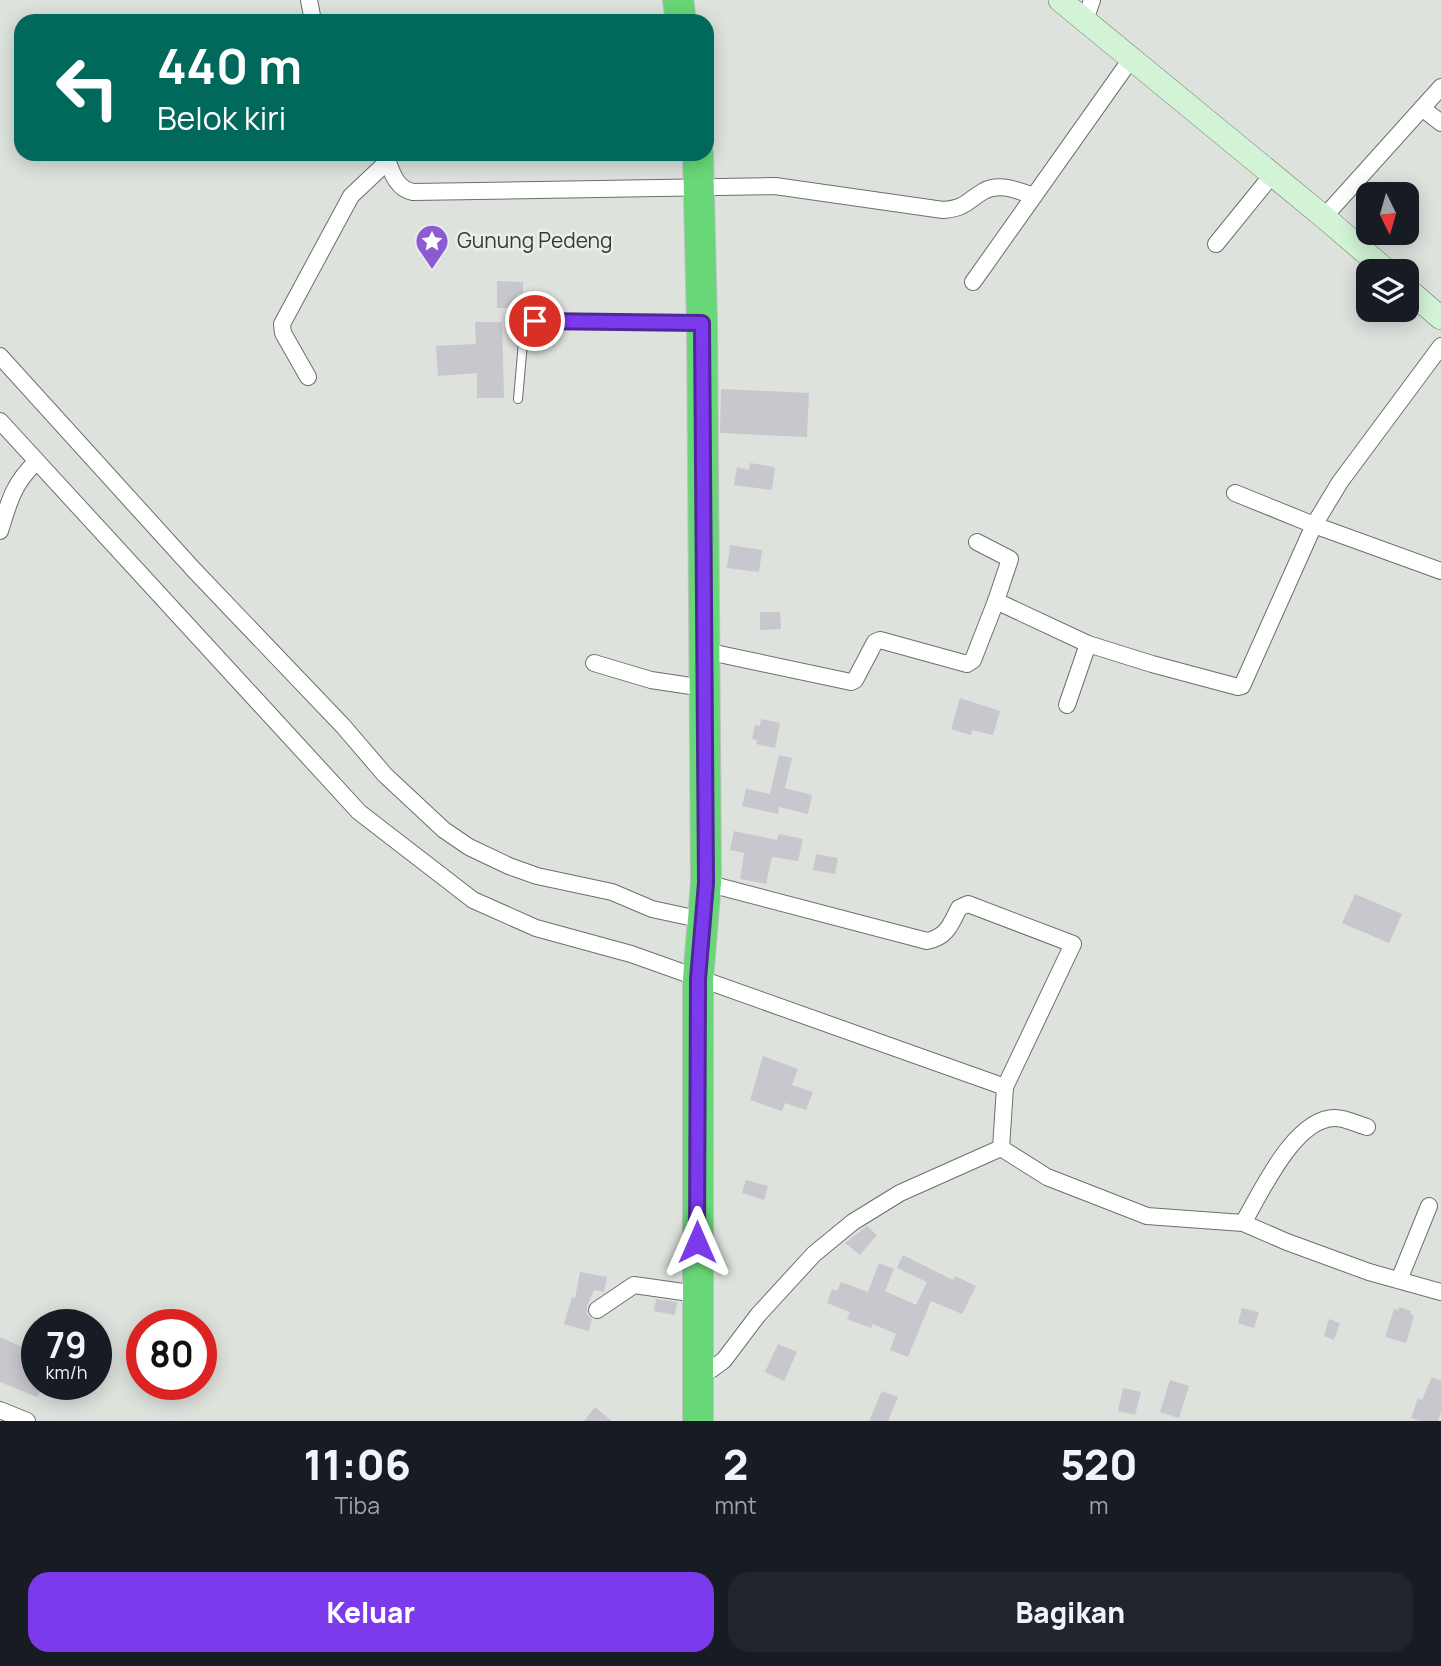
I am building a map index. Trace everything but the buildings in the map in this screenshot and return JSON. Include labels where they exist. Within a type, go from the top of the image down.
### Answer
[{"type":"highway","points":[[698,161],[706,883],[698,979],[698,1421]]},
{"type":"main road","points":[[1060,0],[1089,10],[1132,59],[1373,259]]},
{"type":"main road","points":[[1419,299],[1441,318]]},
{"type":"street","points":[[973,282],[1132,59]]},
{"type":"street","points":[[1324,217],[1441,88]]},
{"type":"street","points":[[1422,108],[1441,122]]},
{"type":"street","points":[[308,377],[283,333],[282,324],[351,196],[383,161]]},
{"type":"street","points":[[388,161],[402,188],[412,192],[775,186],[943,210],[966,205],[982,191],[990,188],[1010,188],[1034,195]]},
{"type":"street","points":[[1216,244],[1272,174]]},
{"type":"street","points":[[996,601],[1088,644],[1242,686],[1314,525],[1340,482],[1441,346]]},
{"type":"street","points":[[0,356],[194,570],[335,717],[385,775],[444,830],[469,847],[537,876],[612,892],[652,909],[703,920]]},
{"type":"street","points":[[0,421],[359,812],[473,900],[536,928],[631,954],[1005,1087]]},
{"type":"street","points":[[0,531],[12,493],[22,475],[36,462]]},
{"type":"street","points":[[1235,493],[1441,571]]},
{"type":"street","points":[[705,651],[851,682],[855,680],[875,642],[880,640],[967,664],[973,660],[1010,558],[978,542]]},
{"type":"street","points":[[1067,705],[1088,644]]},
{"type":"street","points":[[594,663],[650,680],[704,688]]},
{"type":"street","points":[[706,883],[927,940],[946,933],[959,908],[968,904],[1073,944],[1005,1087],[1001,1148]]},
{"type":"street","points":[[1243,1223],[1284,1153],[1306,1131],[1333,1118],[1367,1128]]},
{"type":"street","points":[[1001,1148],[1047,1177],[1147,1216],[1243,1223],[1287,1242],[1441,1292]]},
{"type":"street","points":[[699,1373],[712,1369],[724,1360],[758,1315],[814,1254],[853,1222],[900,1193],[1001,1148]]},
{"type":"street","points":[[1399,1280],[1429,1206]]},
{"type":"street","points":[[597,1310],[634,1284],[697,1294]]},
{"type":"street","points":[[0,1410],[27,1421]]},
{"type":"lane","points":[[518,399],[524,331],[530,323],[702,323]]},
{"type":"place","name":"Gunung Pedeng","points":[[432,271]]},
{"type":"route","points":[[535,321],[702,323],[706,883],[698,979],[697,1242]]}]
